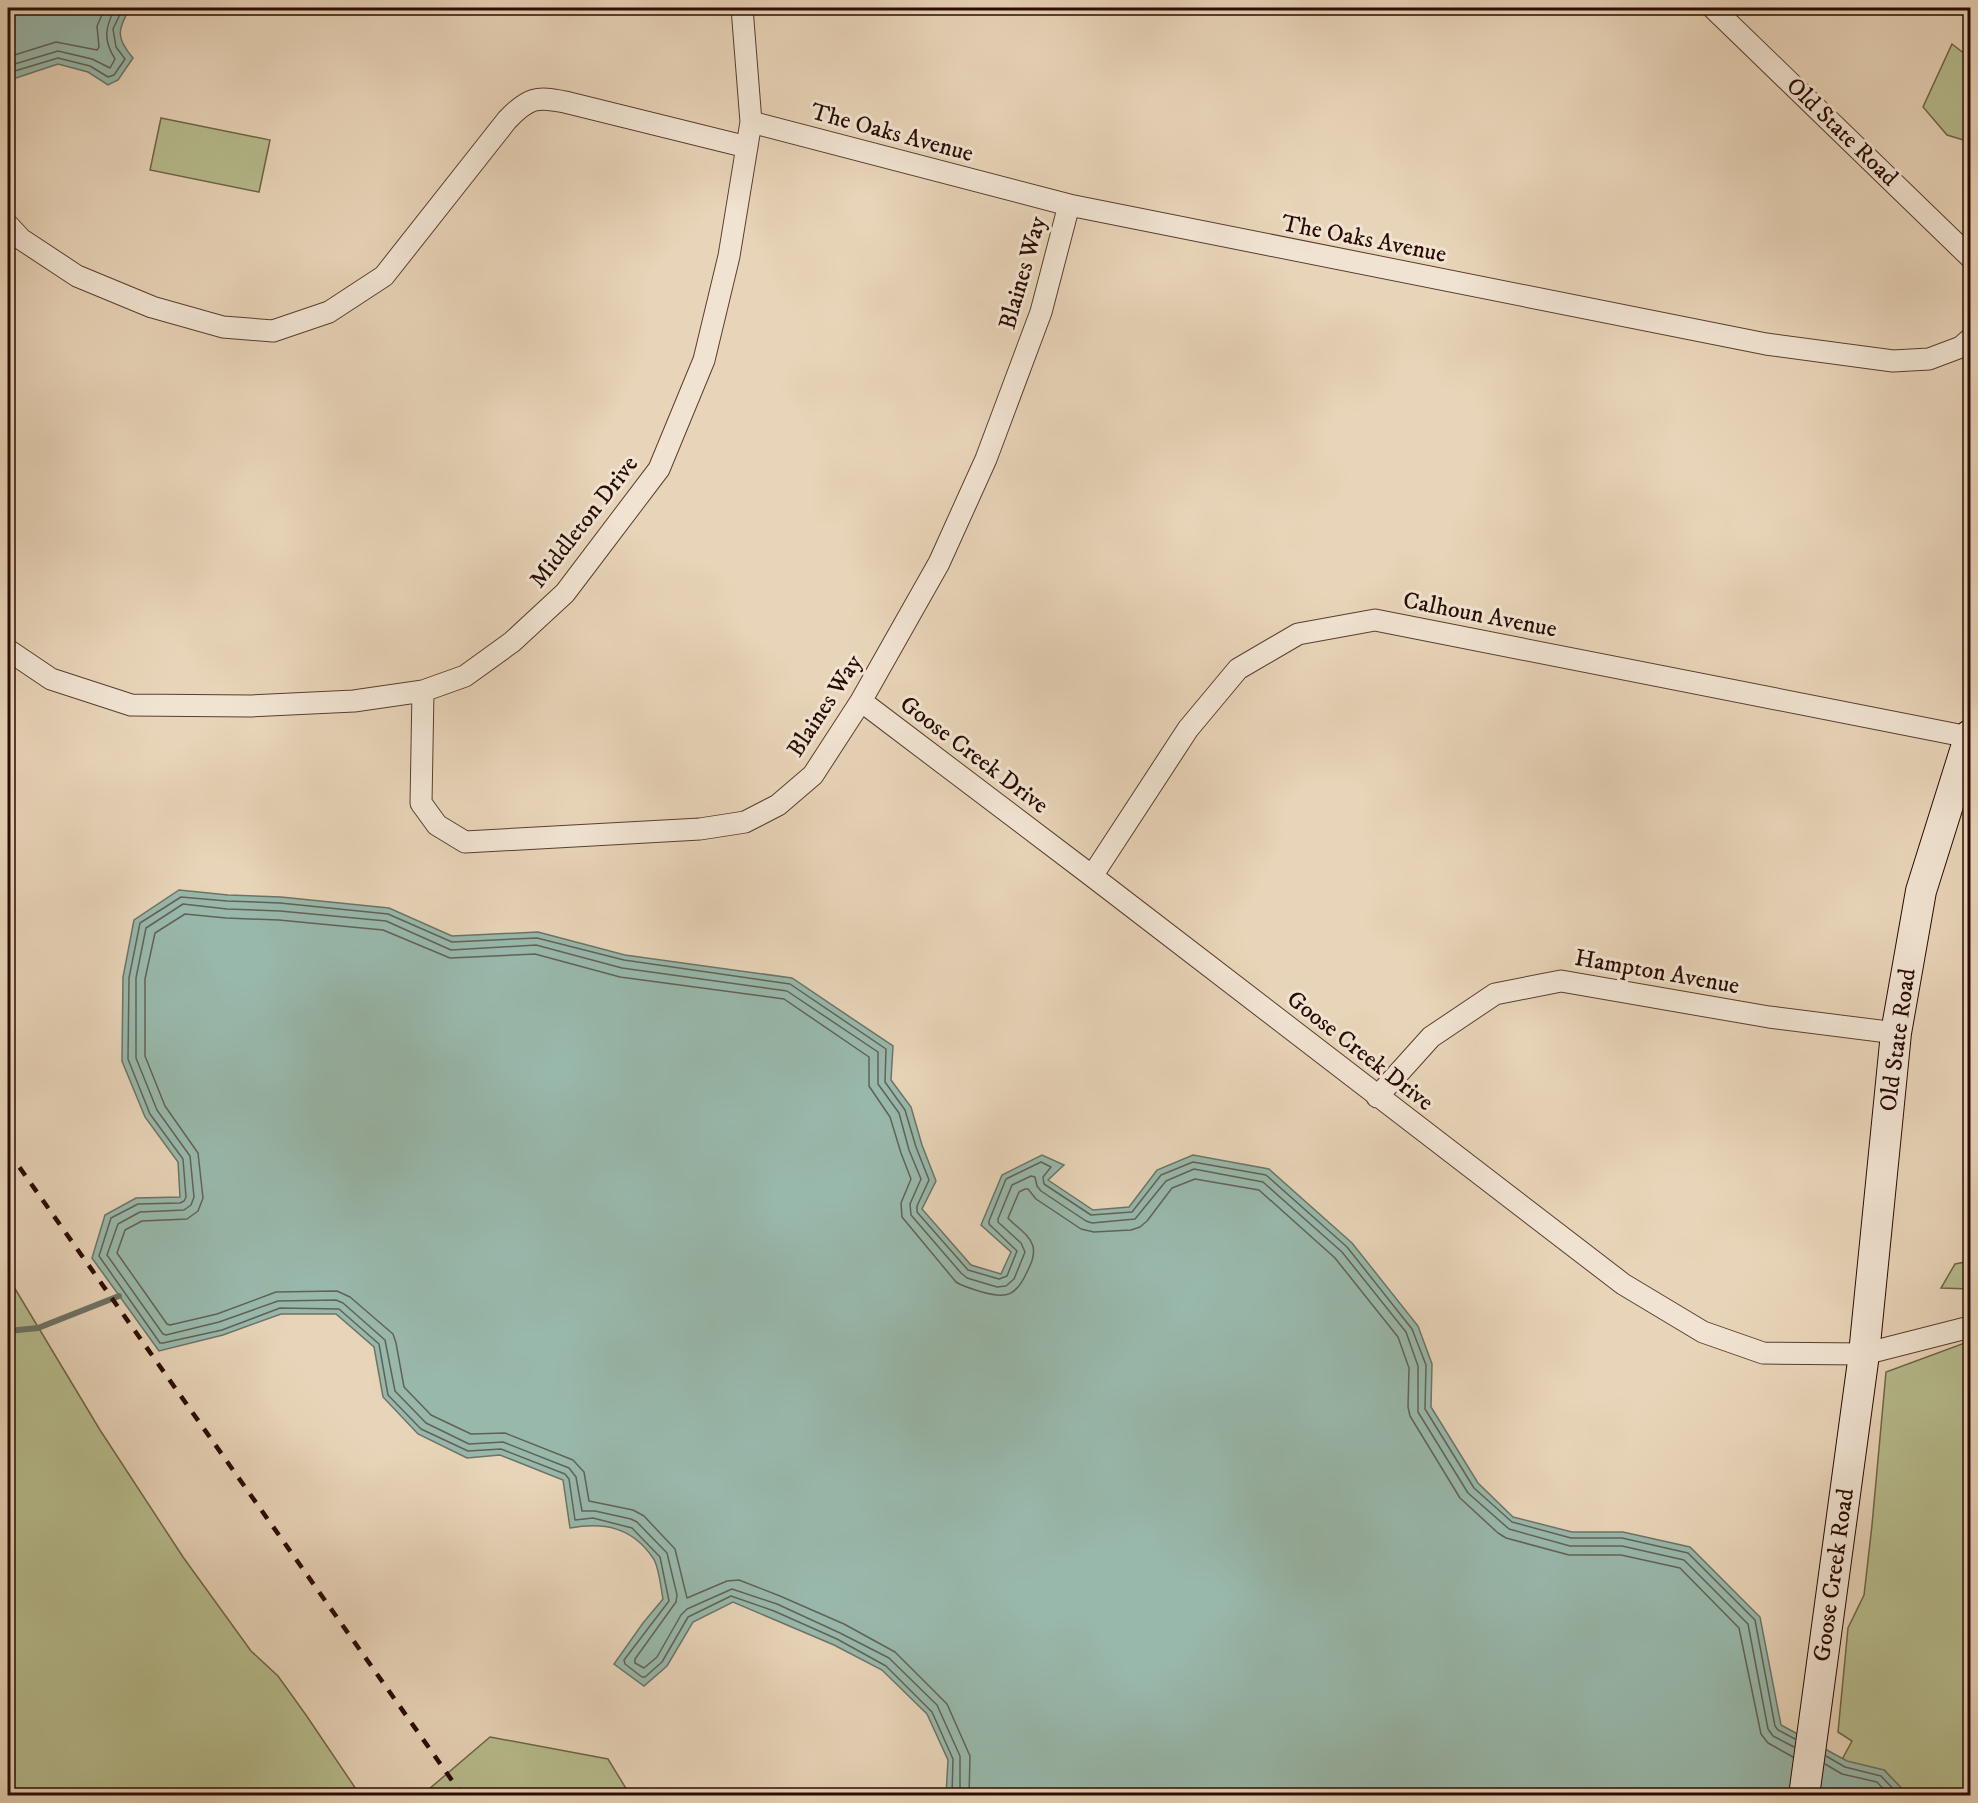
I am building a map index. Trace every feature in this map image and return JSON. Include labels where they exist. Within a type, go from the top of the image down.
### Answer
[{"type":"main road","name":"Old State Road","points":[[1864,1354],[1896,1032],[1921,891],[1970,736]]},
{"type":"main road","name":"Goose Creek Road","points":[[1803,1796],[1864,1354]]},
{"type":"street","name":"Middleton Drive","points":[[8,650],[51,679],[131,705],[251,706],[354,701],[423,691],[465,676],[512,642],[565,593],[659,470],[704,360],[729,256],[751,122],[742,8]]},
{"type":"street","name":"Old State Road","points":[[1713,8],[1971,257]]},
{"type":"street","points":[[8,225],[21,239],[77,276],[152,307],[223,327],[273,331],[329,312],[384,276],[507,120],[524,103],[543,98],[565,102],[747,147]]},
{"type":"street","name":"The Oaks Avenue","points":[[751,122],[1069,205],[1766,345],[1893,362],[1929,359],[1960,347],[1971,339]]},
{"type":"street","name":"Blaines Way","points":[[423,691],[421,803],[437,825],[465,842],[700,829],[745,822],[778,805],[813,775],[861,701],[939,564],[986,459],[1041,312],[1069,205]]},
{"type":"street","name":"Calhoun Avenue","points":[[1092,876],[1188,729],[1238,669],[1298,634],[1375,620],[1970,736]]},
{"type":"street","name":"Goose Creek Drive","points":[[861,701],[1623,1284],[1703,1332],[1763,1353],[1864,1354],[1971,1327]]},
{"type":"street","name":"Hampton Avenue","points":[[1377,1097],[1431,1037],[1495,994],[1561,981],[1768,1017],[1896,1032]]},
{"type":"green space","points":[[1952,44],[1970,58],[1970,142],[1947,135],[1923,107]]},
{"type":"green space","points":[[161,118],[270,140],[259,192],[150,170]]},
{"type":"green space","points":[[1970,1261],[1970,1289],[1941,1288],[1955,1264]]},
{"type":"green space","points":[[8,1277],[100,1430],[183,1557],[251,1651],[278,1676],[360,1795],[8,1795]]},
{"type":"green space","points":[[1970,1341],[1970,1795],[1908,1795],[1884,1770],[1824,1796],[1852,1741],[1838,1732],[1848,1628],[1864,1595],[1886,1372]]},
{"type":"green space","points":[[490,1737],[608,1759],[630,1795],[422,1795]]},
{"type":"water","points":[[8,8],[130,8],[120,34],[133,58],[118,80],[108,85],[88,72],[58,64],[8,79]]},
{"type":"water","points":[[179,890],[389,908],[452,936],[538,932],[625,955],[792,978],[893,1046],[891,1080],[911,1107],[936,1181],[922,1209],[971,1265],[1001,1274],[1011,1252],[981,1225],[1002,1175],[1042,1155],[1064,1165],[1048,1180],[1093,1210],[1129,1207],[1157,1170],[1193,1155],[1269,1169],[1352,1243],[1418,1326],[1432,1364],[1431,1407],[1478,1483],[1513,1517],[1572,1532],[1623,1532],[1690,1547],[1760,1617],[1781,1725],[1847,1761],[1884,1770],[1908,1795],[946,1795],[948,1760],[927,1714],[882,1670],[834,1645],[733,1602],[693,1622],[667,1666],[644,1686],[614,1664],[663,1599],[655,1562],[636,1539],[616,1529],[594,1526],[570,1528],[563,1480],[500,1455],[467,1458],[418,1434],[383,1397],[374,1347],[336,1314],[281,1314],[223,1335],[159,1351],[92,1258],[105,1215],[136,1198],[180,1197],[178,1162],[145,1117],[122,1061],[123,977],[134,920]]},
{"type":"waterway","points":[[8,1331],[38,1328],[119,1296]]},
{"type":"railway","points":[[8,1151],[463,1796]]}]
